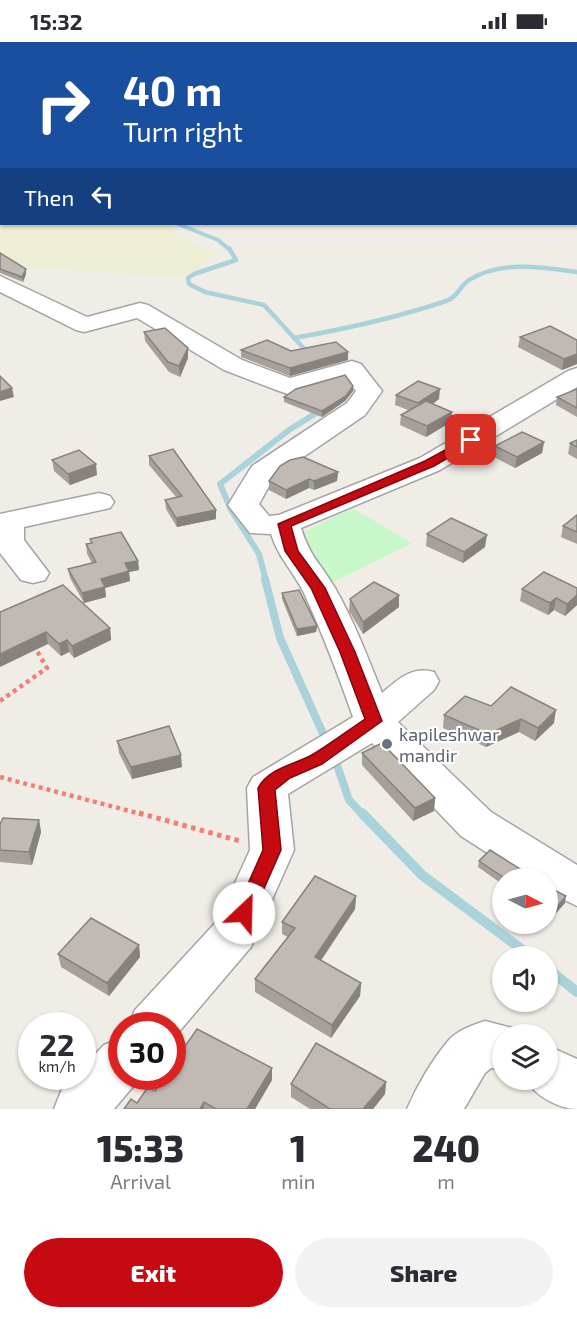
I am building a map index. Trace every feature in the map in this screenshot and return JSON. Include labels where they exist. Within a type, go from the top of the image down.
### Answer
[{"type":"street","points":[[0,283],[84,325],[140,310],[233,365],[288,386],[352,369],[369,392],[356,409],[262,472],[243,505],[261,526],[284,524],[430,464],[533,405],[577,376]]},
{"type":"street","points":[[33,573],[4,532],[99,502]]},
{"type":"street","points":[[284,524],[292,551],[318,588],[352,660],[374,721],[476,824],[577,888]]},
{"type":"street","points":[[165,1012],[235,933],[272,850],[267,788],[284,774],[316,759],[374,721],[421,681]]},
{"type":"street","points":[[434,1109],[467,1056],[485,1044],[492,1045]]},
{"type":"street","points":[[558,1076],[577,1088]]},
{"type":"street","points":[[80,1109],[108,1078]]},
{"type":"path","points":[[0,701],[47,668],[35,646],[26,638]]},
{"type":"path","points":[[0,777],[42,786],[272,850]]},
{"type":"green space","points":[[0,225],[168,225],[180,238],[215,253],[188,278],[24,267],[13,262],[0,264]]},
{"type":"green space","points":[[352,508],[412,543],[327,585],[294,537]]},
{"type":"building","points":[[0,253],[26,269],[22,277],[0,269]]},
{"type":"building","points":[[550,326],[577,340],[577,354],[564,359],[520,337]]},
{"type":"building","points":[[165,328],[188,348],[179,366],[168,362],[144,332]]},
{"type":"building","points":[[267,340],[291,351],[336,342],[348,352],[290,368],[241,350]]},
{"type":"building","points":[[345,375],[353,386],[346,396],[322,411],[284,397],[296,389]]},
{"type":"building","points":[[0,376],[12,388],[0,392]]},
{"type":"building","points":[[418,381],[440,389],[418,403],[396,395]]},
{"type":"building","points":[[577,389],[577,408],[557,397]]},
{"type":"building","points":[[426,401],[452,412],[427,426],[401,415]]},
{"type":"building","points":[[522,432],[544,442],[517,457],[495,446]]},
{"type":"building","points":[[577,440],[577,447],[570,443]]},
{"type":"building","points":[[173,449],[216,510],[176,518],[165,500],[182,496],[149,456]]},
{"type":"building","points":[[79,450],[96,464],[68,474],[52,460]]},
{"type":"building","points":[[303,457],[338,472],[314,481],[309,479],[286,490],[269,481],[280,466],[290,460]]},
{"type":"building","points":[[577,515],[577,532],[563,526]]},
{"type":"building","points":[[451,518],[487,535],[464,552],[427,534]]},
{"type":"building","points":[[121,532],[138,561],[125,563],[129,571],[101,579],[105,587],[82,593],[68,569],[96,562],[86,544],[92,543],[90,539]]},
{"type":"building","points":[[544,572],[577,588],[577,595],[567,604],[556,598],[550,603],[522,589]]},
{"type":"building","points":[[374,582],[399,595],[363,622],[350,599]]},
{"type":"building","points":[[63,585],[110,628],[72,646],[67,640],[59,644],[46,632],[0,654],[0,612]]},
{"type":"building","points":[[299,590],[317,626],[297,629],[282,593]]},
{"type":"building","points":[[511,687],[556,710],[538,728],[521,719],[488,734],[444,715],[465,696],[491,706]]},
{"type":"building","points":[[169,726],[181,755],[131,767],[117,741]]},
{"type":"building","points":[[382,743],[435,798],[415,808],[362,753]]},
{"type":"building","points":[[3,818],[39,820],[29,852],[0,850],[0,824]]},
{"type":"building","points":[[490,850],[518,868],[492,870],[479,861]]},
{"type":"building","points":[[315,876],[356,896],[315,957],[361,983],[332,1025],[255,979],[295,928],[282,922]]},
{"type":"building","points":[[558,892],[566,896],[558,906]]},
{"type":"building","points":[[91,918],[139,945],[107,983],[58,954]]},
{"type":"building","points":[[197,1029],[272,1068],[247,1109],[216,1109],[204,1102],[200,1109],[124,1109],[131,1099],[137,1103],[146,1090],[186,1090],[186,1045]]},
{"type":"building","points":[[316,1043],[386,1082],[363,1109],[330,1109],[291,1084]]},
{"type":"waterway","points":[[180,225],[218,240],[230,250]]},
{"type":"waterway","points":[[229,248],[236,260],[194,274],[188,278],[189,284],[205,292],[264,305],[294,338]]},
{"type":"waterway","points":[[294,338],[370,323],[446,301],[469,280],[494,270],[522,267],[577,272]]},
{"type":"waterway","points":[[294,338],[310,355]]},
{"type":"waterway","points":[[266,581],[259,554],[231,510],[220,484],[289,430],[321,410]]},
{"type":"waterway","points":[[265,579],[280,638],[325,738]]},
{"type":"waterway","points":[[336,762],[349,800],[363,815]]},
{"type":"waterway","points":[[362,813],[422,875],[517,946]]},
{"type":"waterway","points":[[558,977],[577,992]]},
{"type":"place","name":"kapileshwar mandir","points":[[387,744]]},
{"type":"route","points":[[244,913],[272,850],[267,788],[284,774],[316,759],[374,721],[356,669],[318,588],[292,551],[284,524],[430,464],[471,440]]}]
